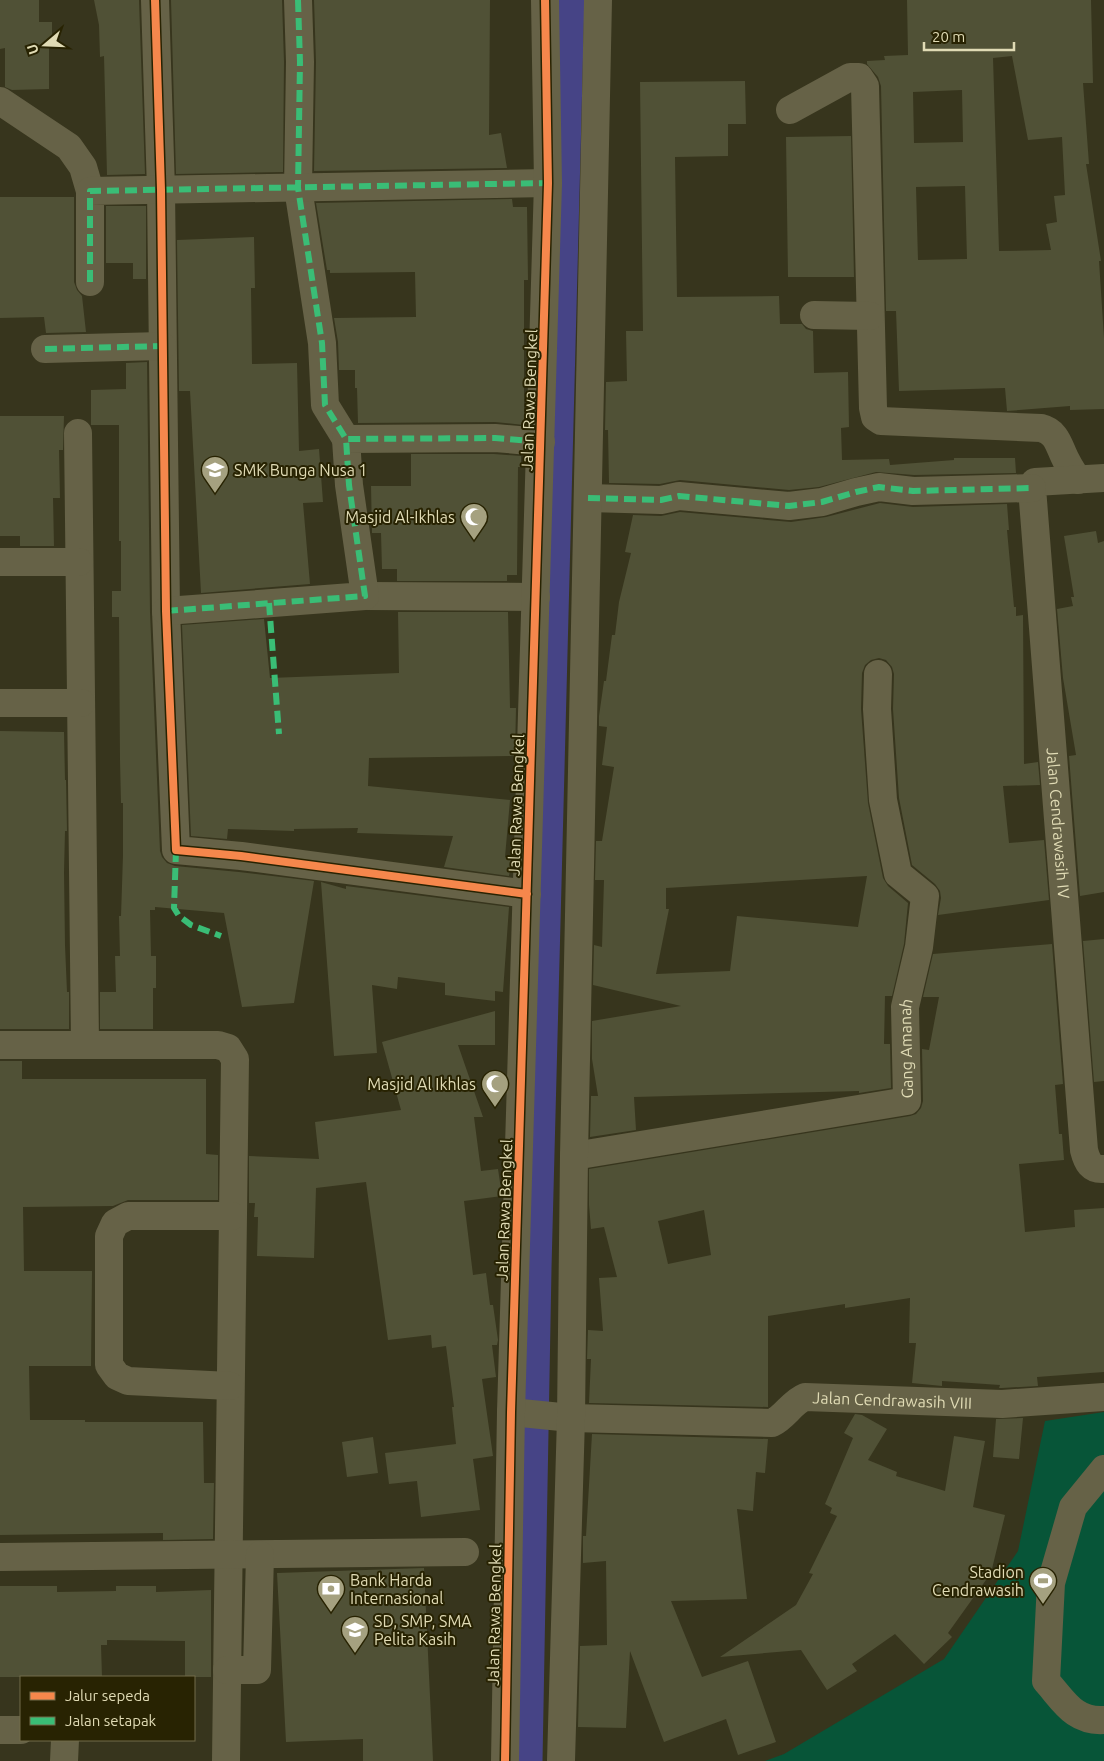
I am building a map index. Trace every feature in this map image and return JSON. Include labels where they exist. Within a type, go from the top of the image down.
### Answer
[{"type":"street","points":[[155,0],[161,190],[166,610],[176,850],[242,856],[527,894]]},
{"type":"street","points":[[298,0],[300,62],[298,188],[322,342],[325,405],[346,439],[349,485],[365,596]]},
{"type":"street","name":"Jalan Rawa Bengkel","points":[[505,1761],[519,1412],[527,894],[548,183],[545,0]]},
{"type":"street","points":[[561,1761],[565,1418],[574,1156],[598,0]]},
{"type":"street","points":[[790,110],[850,77],[859,77],[865,86],[872,408],[874,417],[881,421],[1048,429],[1056,437],[1067,463],[1091,479]]},
{"type":"street","points":[[0,101],[68,147],[83,167],[90,191],[90,282]]},
{"type":"street","points":[[90,191],[548,183]]},
{"type":"street","points":[[814,315],[870,316]]},
{"type":"street","points":[[45,349],[162,346]]},
{"type":"street","points":[[78,433],[85,1044]]},
{"type":"street","points":[[346,439],[495,438],[541,442]]},
{"type":"street","points":[[588,498],[661,500],[680,496],[789,506],[822,502],[879,487],[913,492],[1033,485],[1091,479]]},
{"type":"street","name":"Jalan Cendrawasih IV","points":[[1033,485],[1084,1150],[1096,1167]]},
{"type":"street","points":[[0,562],[80,562]]},
{"type":"street","points":[[166,610],[365,596],[536,598]]},
{"type":"street","name":"Gang Amanah","points":[[574,1156],[907,1101],[905,1006],[919,947],[925,896],[898,874],[883,800],[876,709],[878,674]]},
{"type":"street","points":[[0,703],[81,703]]},
{"type":"street","points":[[0,1044],[218,1045],[228,1048],[235,1059],[226,1761]]},
{"type":"street","points":[[230,1386],[128,1382],[117,1376],[109,1365],[108,1236],[115,1223],[128,1216],[232,1216]]},
{"type":"street","name":"Jalan Cendrawasih VIII","points":[[519,1412],[565,1418],[772,1423],[806,1397],[1002,1404],[1104,1397]]},
{"type":"street","points":[[1104,1469],[1073,1507],[1051,1583],[1046,1681],[1078,1716],[1104,1720]]},
{"type":"street","points":[[0,1557],[465,1552]]},
{"type":"street","points":[[227,1670],[257,1670],[260,1554]]},
{"type":"street","points":[[0,1730],[20,1730]]},
{"type":"street","points":[[64,1761],[65,1741]]},
{"type":"green space","name":"Stadion Cendrawasih","points":[[1104,1412],[1104,1761],[765,1761],[784,1754],[944,1659],[1018,1551],[1045,1421]]},
{"type":"building","points":[[0,0],[39,0],[39,22],[52,22],[52,48],[49,48],[49,89],[12,90],[5,87],[5,48],[0,49]]},
{"type":"building","points":[[94,0],[139,0],[145,174],[107,175],[104,56],[100,57],[99,25]]},
{"type":"building","points":[[171,0],[282,0],[284,62],[283,172],[176,174]]},
{"type":"building","points":[[314,0],[490,0],[489,135],[501,133],[507,168],[314,171],[316,62]]},
{"type":"building","points":[[907,0],[1091,0],[1093,83],[1083,83],[1089,164],[1086,164],[1101,261],[1099,261],[1104,338],[1104,409],[1070,410],[1070,406],[1007,411],[1005,388],[899,391],[896,311],[886,311],[881,86],[878,77],[867,64],[867,61],[885,60],[884,56],[908,55]],"holes":[[[1012,56],[1028,140],[1062,137],[1065,195],[1054,196],[1057,222],[1046,224],[1051,250],[999,251],[993,58]],[[962,90],[963,142],[914,143],[913,92]],[[965,186],[967,259],[918,260],[916,187]]]},
{"type":"building","points":[[745,81],[746,124],[728,124],[728,156],[675,157],[677,297],[779,296],[780,324],[802,324],[806,329],[813,331],[814,373],[848,372],[849,427],[841,428],[842,460],[889,459],[890,465],[954,460],[954,458],[1015,458],[1016,473],[914,475],[876,472],[819,487],[789,490],[680,480],[660,484],[609,483],[608,430],[605,430],[606,382],[627,381],[626,331],[643,331],[640,82]]},
{"type":"building","points":[[851,136],[854,277],[788,277],[786,137]]},
{"type":"building","points":[[0,197],[74,197],[74,282],[82,296],[86,332],[46,333],[44,317],[0,318]]},
{"type":"building","points":[[512,199],[513,207],[527,207],[528,280],[524,280],[524,425],[495,422],[358,423],[355,370],[339,370],[338,342],[334,318],[416,317],[415,272],[330,273],[330,270],[327,270],[316,203]]},
{"type":"building","points":[[106,206],[146,206],[146,279],[133,279],[133,263],[106,263]]},
{"type":"building","points":[[254,237],[255,288],[251,288],[252,364],[297,363],[299,451],[319,449],[323,502],[303,503],[310,584],[201,593],[190,391],[179,391],[177,240]]},
{"type":"building","points":[[147,362],[150,612],[160,851],[167,863],[175,866],[314,881],[294,1003],[242,1007],[224,913],[155,907],[155,910],[150,910],[151,956],[156,956],[156,988],[153,988],[153,1029],[100,1029],[100,992],[116,992],[115,956],[120,956],[119,916],[121,916],[123,803],[121,803],[120,760],[119,617],[112,617],[112,591],[121,591],[121,541],[119,541],[119,425],[91,425],[91,390],[126,389],[126,363]]},
{"type":"building","points":[[0,416],[64,416],[63,450],[59,450],[60,498],[53,498],[54,546],[20,546],[20,536],[0,536]]},
{"type":"building","points":[[411,454],[494,454],[521,456],[521,467],[518,467],[517,575],[507,575],[507,581],[397,581],[397,569],[382,569],[381,533],[372,533],[371,486],[411,486]]},
{"type":"building","points":[[880,503],[913,507],[1007,504],[1009,530],[1007,530],[1014,607],[1016,607],[1016,616],[1023,615],[1024,764],[1038,762],[1040,785],[1003,786],[1009,843],[1044,840],[1049,900],[938,915],[941,898],[940,891],[935,884],[912,865],[899,798],[893,709],[894,674],[892,667],[886,660],[879,658],[871,660],[865,665],[862,673],[861,709],[868,803],[883,878],[888,886],[908,903],[904,944],[892,996],[885,996],[884,1044],[890,1044],[891,1088],[859,1093],[859,1091],[634,1097],[636,1130],[590,1137],[591,1096],[598,1096],[592,1059],[592,1021],[681,1006],[593,985],[594,945],[602,947],[604,880],[595,880],[596,841],[602,841],[614,767],[602,765],[607,727],[599,726],[599,716],[612,635],[615,635],[619,602],[631,553],[625,552],[633,515],[661,516],[680,512],[791,522],[826,517]],"holes":[[[867,876],[858,927],[737,916],[730,971],[656,974],[669,909],[666,909],[666,888]]]},
{"type":"building","points":[[1096,531],[1098,543],[1104,541],[1104,892],[1080,896],[1069,756],[1076,755],[1063,678],[1057,609],[1073,606],[1071,597],[1074,597],[1064,536]]},
{"type":"building","points":[[398,612],[508,612],[510,708],[516,708],[515,756],[369,758],[368,786],[510,800],[505,857],[512,859],[509,876],[444,867],[453,836],[357,833],[358,828],[294,829],[294,831],[228,829],[227,839],[191,836],[182,625],[264,619],[270,678],[399,673]]},
{"type":"building","points":[[0,731],[64,732],[67,831],[65,831],[64,872],[65,945],[67,992],[69,992],[69,1029],[0,1029]]},
{"type":"building","points":[[321,882],[346,889],[346,886],[509,907],[503,992],[495,991],[495,1001],[445,995],[445,983],[398,977],[397,989],[372,985],[377,1053],[334,1056]]},
{"type":"building","points":[[1104,939],[1104,1081],[1094,1082],[1083,941]]},
{"type":"building","points":[[1052,944],[1063,1084],[1055,1085],[1059,1134],[1062,1134],[1064,1160],[1019,1164],[1025,1232],[1075,1227],[1074,1210],[1104,1208],[1104,1372],[1037,1377],[1038,1386],[999,1388],[1000,1385],[942,1381],[942,1386],[912,1383],[916,1343],[909,1343],[910,1298],[845,1308],[845,1304],[768,1316],[768,1407],[589,1403],[591,1359],[587,1359],[588,1330],[603,1331],[599,1278],[617,1277],[604,1227],[591,1229],[589,1169],[916,1114],[921,1108],[923,1101],[922,1049],[929,1050],[939,997],[923,997],[933,954]],"holes":[[[704,1210],[711,1255],[668,1264],[658,1221]]]},
{"type":"building","points":[[495,1011],[495,1045],[458,1045],[483,1117],[474,1117],[481,1171],[498,1169],[502,1196],[464,1201],[473,1275],[486,1273],[490,1305],[493,1305],[498,1340],[497,1345],[492,1345],[496,1377],[482,1379],[493,1456],[473,1459],[480,1510],[421,1517],[417,1481],[389,1484],[385,1453],[456,1444],[452,1407],[454,1407],[446,1346],[432,1348],[431,1335],[388,1340],[366,1182],[316,1188],[314,1258],[257,1256],[258,1217],[254,1217],[255,1203],[249,1203],[249,1156],[319,1159],[315,1122],[401,1110],[382,1042]]},
{"type":"building","points":[[0,1061],[22,1061],[22,1079],[206,1079],[206,1154],[218,1155],[218,1200],[128,1200],[113,1206],[23,1207],[24,1271],[92,1271],[91,1366],[29,1366],[30,1420],[203,1422],[204,1483],[214,1483],[213,1539],[163,1540],[163,1533],[0,1535]]},
{"type":"building","points":[[855,1414],[862,1415],[887,1429],[868,1460],[897,1472],[896,1476],[945,1491],[954,1436],[985,1441],[973,1507],[1005,1515],[991,1573],[948,1633],[952,1637],[924,1664],[895,1634],[852,1664],[857,1671],[827,1690],[801,1650],[720,1657],[796,1605],[813,1574],[809,1573],[837,1516],[830,1513],[832,1508],[825,1504],[853,1438],[844,1433]]},
{"type":"building","points":[[1023,1418],[1019,1459],[993,1457],[996,1419]]},
{"type":"building","points":[[592,1434],[768,1439],[765,1473],[756,1472],[753,1511],[737,1509],[747,1599],[671,1601],[702,1677],[748,1661],[776,1742],[738,1755],[726,1719],[664,1742],[630,1651],[626,1728],[578,1727],[580,1646],[607,1645],[606,1561],[583,1563],[583,1536],[586,1536]]},
{"type":"building","points":[[373,1437],[378,1473],[347,1477],[342,1442]]},
{"type":"building","name":"SD, SMP, SMA Pelita Kasih","points":[[424,1568],[433,1761],[363,1761],[363,1739],[286,1742],[277,1573]]},
{"type":"building","points":[[0,1586],[57,1586],[57,1592],[116,1591],[116,1586],[156,1586],[156,1592],[211,1590],[211,1677],[185,1676],[185,1641],[107,1640],[107,1645],[101,1645],[102,1676],[0,1677]]},
{"type":"waterway","points":[[527,1761],[536,1268],[569,0]]},
{"type":"marked path","points":[[298,0],[300,62],[298,188],[322,343],[325,405],[346,439]]},
{"type":"marked path","points":[[90,282],[90,191],[548,183]]},
{"type":"marked path","points":[[45,349],[162,346]]},
{"type":"marked path","points":[[166,611],[365,596],[349,485],[346,439],[495,438],[541,442]]},
{"type":"marked path","points":[[588,498],[661,500],[679,496],[789,506],[822,502],[879,487],[913,491],[1032,488]]},
{"type":"marked path","points":[[269,603],[279,734]]},
{"type":"marked path","points":[[176,850],[174,908],[179,916],[191,925],[221,936]]},
{"type":"cycle path","points":[[155,0],[161,190],[166,611],[176,850],[241,856],[527,894]]},
{"type":"cycle path","points":[[505,1761],[511,1412],[548,183],[545,0]]},
{"type":"place","name":"SMK Bunga Nusa 1","points":[[215,494]]},
{"type":"place","name":"Masjid Al-Ikhlas","points":[[474,541]]},
{"type":"place","name":"Masjid Al Ikhlas","points":[[495,1108]]},
{"type":"place","name":"Stadion Cendrawasih","points":[[1043,1605]]},
{"type":"place","name":"Bank Harda Internasional","points":[[331,1613]]},
{"type":"place","name":"SD, SMP, SMA Pelita Kasih","points":[[355,1654]]}]
